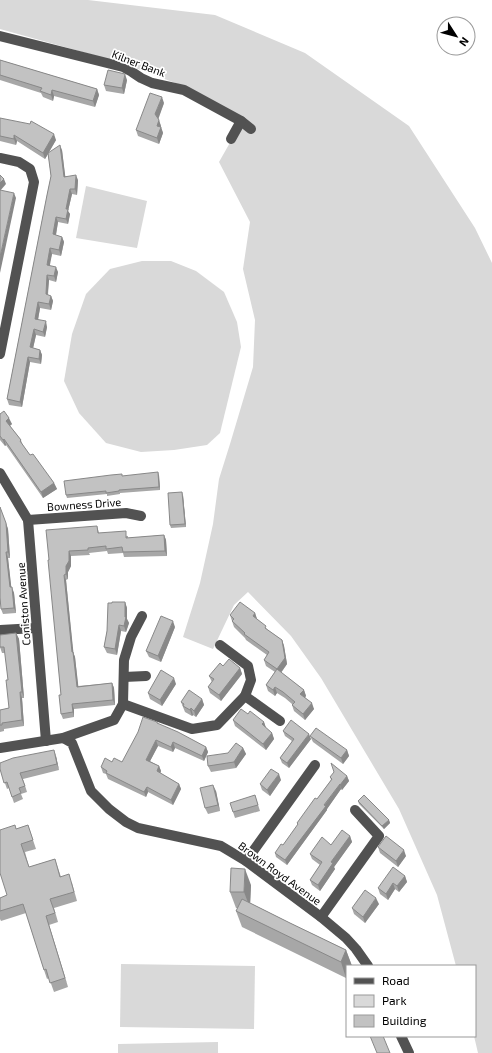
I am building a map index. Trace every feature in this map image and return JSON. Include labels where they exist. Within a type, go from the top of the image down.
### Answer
[{"type":"street","name":"Kilner Bank","points":[[0,36],[123,67],[152,83],[184,90],[241,121],[251,129]]},
{"type":"street","points":[[231,139],[241,121]]},
{"type":"street","points":[[0,158],[19,162],[30,169],[34,182],[0,354]]},
{"type":"street","name":"Coniston Avenue","points":[[0,473],[28,520],[46,740]]},
{"type":"street","name":"Bowness Drive","points":[[28,520],[126,513],[141,516]]},
{"type":"street","points":[[0,748],[63,738],[114,720],[123,704],[124,660],[130,637],[142,616]]},
{"type":"street","points":[[0,630],[36,628]]},
{"type":"street","points":[[123,704],[192,729],[217,725],[245,696],[251,680],[248,666],[220,645]]},
{"type":"street","points":[[124,677],[146,676]]},
{"type":"street","points":[[245,696],[280,721]]},
{"type":"street","name":"Brown Royd Avenue","points":[[63,738],[72,743],[91,791],[109,809],[126,822],[138,828],[221,846],[246,861],[321,917],[356,948],[367,965]]},
{"type":"street","points":[[246,861],[315,765]]},
{"type":"street","points":[[321,917],[379,836],[354,810]]},
{"type":"street","points":[[402,1037],[409,1053]]},
{"type":"green space","points":[[0,0],[88,0],[215,15],[305,53],[409,126],[475,228],[492,263],[492,1053],[478,1053],[474,1037],[476,1037],[476,965],[456,965],[437,895],[399,809],[321,678],[291,636],[248,592],[234,605],[213,649],[183,637],[200,583],[213,524],[219,479],[253,367],[255,320],[243,269],[250,222],[219,162],[244,118],[186,87],[122,63],[0,29]]},
{"type":"green space","points":[[86,186],[147,201],[137,248],[76,238]]},
{"type":"green space","points":[[142,261],[171,261],[196,271],[224,292],[237,322],[241,347],[220,433],[207,445],[174,450],[141,452],[106,443],[79,413],[64,381],[72,334],[86,294],[110,269]]},
{"type":"green space","points":[[121,964],[255,966],[254,1029],[120,1027]]},
{"type":"green space","points":[[218,1042],[218,1053],[118,1053],[118,1044]]},
{"type":"building","points":[[0,60],[97,89],[93,101],[52,90],[51,95],[40,91],[42,88],[0,75]]},
{"type":"building","points":[[108,70],[125,74],[122,88],[104,85]]},
{"type":"building","points":[[150,93],[162,97],[155,114],[159,120],[157,126],[161,127],[157,138],[136,130]]},
{"type":"building","points":[[0,118],[30,124],[31,121],[54,134],[43,153],[14,135],[14,139],[0,136]]},
{"type":"building","points":[[60,145],[64,177],[76,175],[75,189],[70,189],[66,209],[68,209],[66,219],[56,217],[53,234],[62,237],[59,250],[50,248],[47,265],[56,267],[54,276],[47,275],[46,294],[51,296],[49,304],[38,302],[35,319],[46,321],[43,332],[34,329],[30,347],[40,350],[39,359],[28,357],[20,402],[7,399],[51,176],[48,153]]},
{"type":"building","points":[[0,175],[4,179],[0,183]]},
{"type":"building","points":[[0,190],[14,193],[0,257]]},
{"type":"building","points":[[4,411],[9,418],[6,421],[21,440],[20,441],[30,455],[33,454],[54,483],[41,492],[4,439],[3,440],[0,436],[0,414]]},
{"type":"building","points":[[158,472],[159,487],[119,490],[106,493],[106,491],[66,495],[64,481],[111,475],[122,474],[122,476]]},
{"type":"building","points":[[182,492],[185,524],[170,525],[168,493]]},
{"type":"building","points":[[0,507],[6,523],[8,552],[6,552],[14,608],[1,609],[0,598]]},
{"type":"building","points":[[97,526],[98,533],[126,531],[126,538],[164,535],[165,551],[123,552],[122,547],[106,549],[106,546],[88,548],[88,550],[69,551],[69,561],[66,566],[66,574],[64,575],[77,687],[112,683],[113,700],[72,704],[73,712],[61,714],[59,695],[61,695],[46,530]]},
{"type":"building","points":[[125,602],[126,617],[124,626],[119,625],[115,649],[104,647],[107,631],[108,603]]},
{"type":"building","points":[[240,602],[255,613],[253,616],[266,626],[265,628],[282,640],[285,658],[277,669],[264,660],[269,652],[244,634],[245,633],[232,621],[234,619],[230,615]]},
{"type":"building","points":[[161,616],[173,621],[158,656],[146,651]]},
{"type":"building","points":[[16,633],[22,692],[20,692],[22,720],[2,723],[2,725],[0,725],[0,710],[9,708],[6,680],[8,680],[4,647],[0,647],[0,635]]},
{"type":"building","points":[[229,659],[240,668],[219,695],[208,687],[214,679],[209,676],[220,663],[223,666]]},
{"type":"building","points":[[277,669],[304,690],[300,694],[312,703],[303,714],[292,705],[295,702],[283,692],[275,687],[273,690],[266,685]]},
{"type":"building","points":[[161,670],[174,678],[160,700],[148,693]]},
{"type":"building","points":[[189,690],[202,699],[194,711],[191,708],[190,710],[183,706],[184,704],[181,702]]},
{"type":"building","points":[[241,709],[248,714],[250,711],[264,722],[262,724],[272,733],[263,744],[233,720]]},
{"type":"building","points":[[143,717],[178,732],[206,747],[202,756],[173,742],[171,747],[156,740],[146,760],[159,766],[157,771],[179,784],[171,800],[147,787],[144,792],[106,773],[107,771],[101,767],[105,758],[112,762],[114,758],[122,762],[138,732]]},
{"type":"building","points":[[291,720],[309,734],[287,763],[280,758],[294,739],[283,731]]},
{"type":"building","points":[[316,728],[347,750],[341,758],[310,736]]},
{"type":"building","points":[[236,743],[243,748],[234,762],[208,766],[207,756],[228,753]]},
{"type":"building","points":[[54,750],[57,764],[20,773],[25,786],[19,788],[21,793],[12,797],[7,782],[4,783],[0,763],[13,758]]},
{"type":"building","points":[[331,763],[347,776],[324,805],[326,806],[285,860],[275,853],[281,844],[283,845],[315,798],[317,799],[332,779],[330,777],[334,772]]},
{"type":"building","points":[[271,769],[279,774],[267,790],[260,784]]},
{"type":"building","points":[[213,785],[218,805],[205,808],[200,788]]},
{"type":"building","points":[[255,795],[258,805],[233,812],[230,803]]},
{"type":"building","points":[[364,795],[389,820],[382,826],[358,801]]},
{"type":"building","points":[[15,825],[16,829],[28,825],[33,840],[21,844],[29,867],[55,859],[60,877],[69,874],[74,892],[50,899],[55,913],[46,916],[65,978],[50,983],[46,969],[44,970],[23,904],[0,911],[0,898],[7,895],[0,873],[0,830]]},
{"type":"building","points":[[342,830],[350,836],[331,862],[333,863],[318,885],[310,880],[322,862],[310,854],[322,837],[331,845]]},
{"type":"building","points":[[386,836],[404,850],[396,861],[378,847]]},
{"type":"building","points":[[393,867],[405,876],[397,886],[393,883],[386,894],[378,888]]},
{"type":"building","points":[[231,868],[245,869],[244,892],[230,892]]},
{"type":"building","points":[[365,890],[376,898],[363,917],[352,908]]},
{"type":"building","points":[[242,899],[346,950],[341,962],[236,911]]},
{"type":"building","points":[[370,1037],[383,1037],[390,1053],[377,1053]]}]
